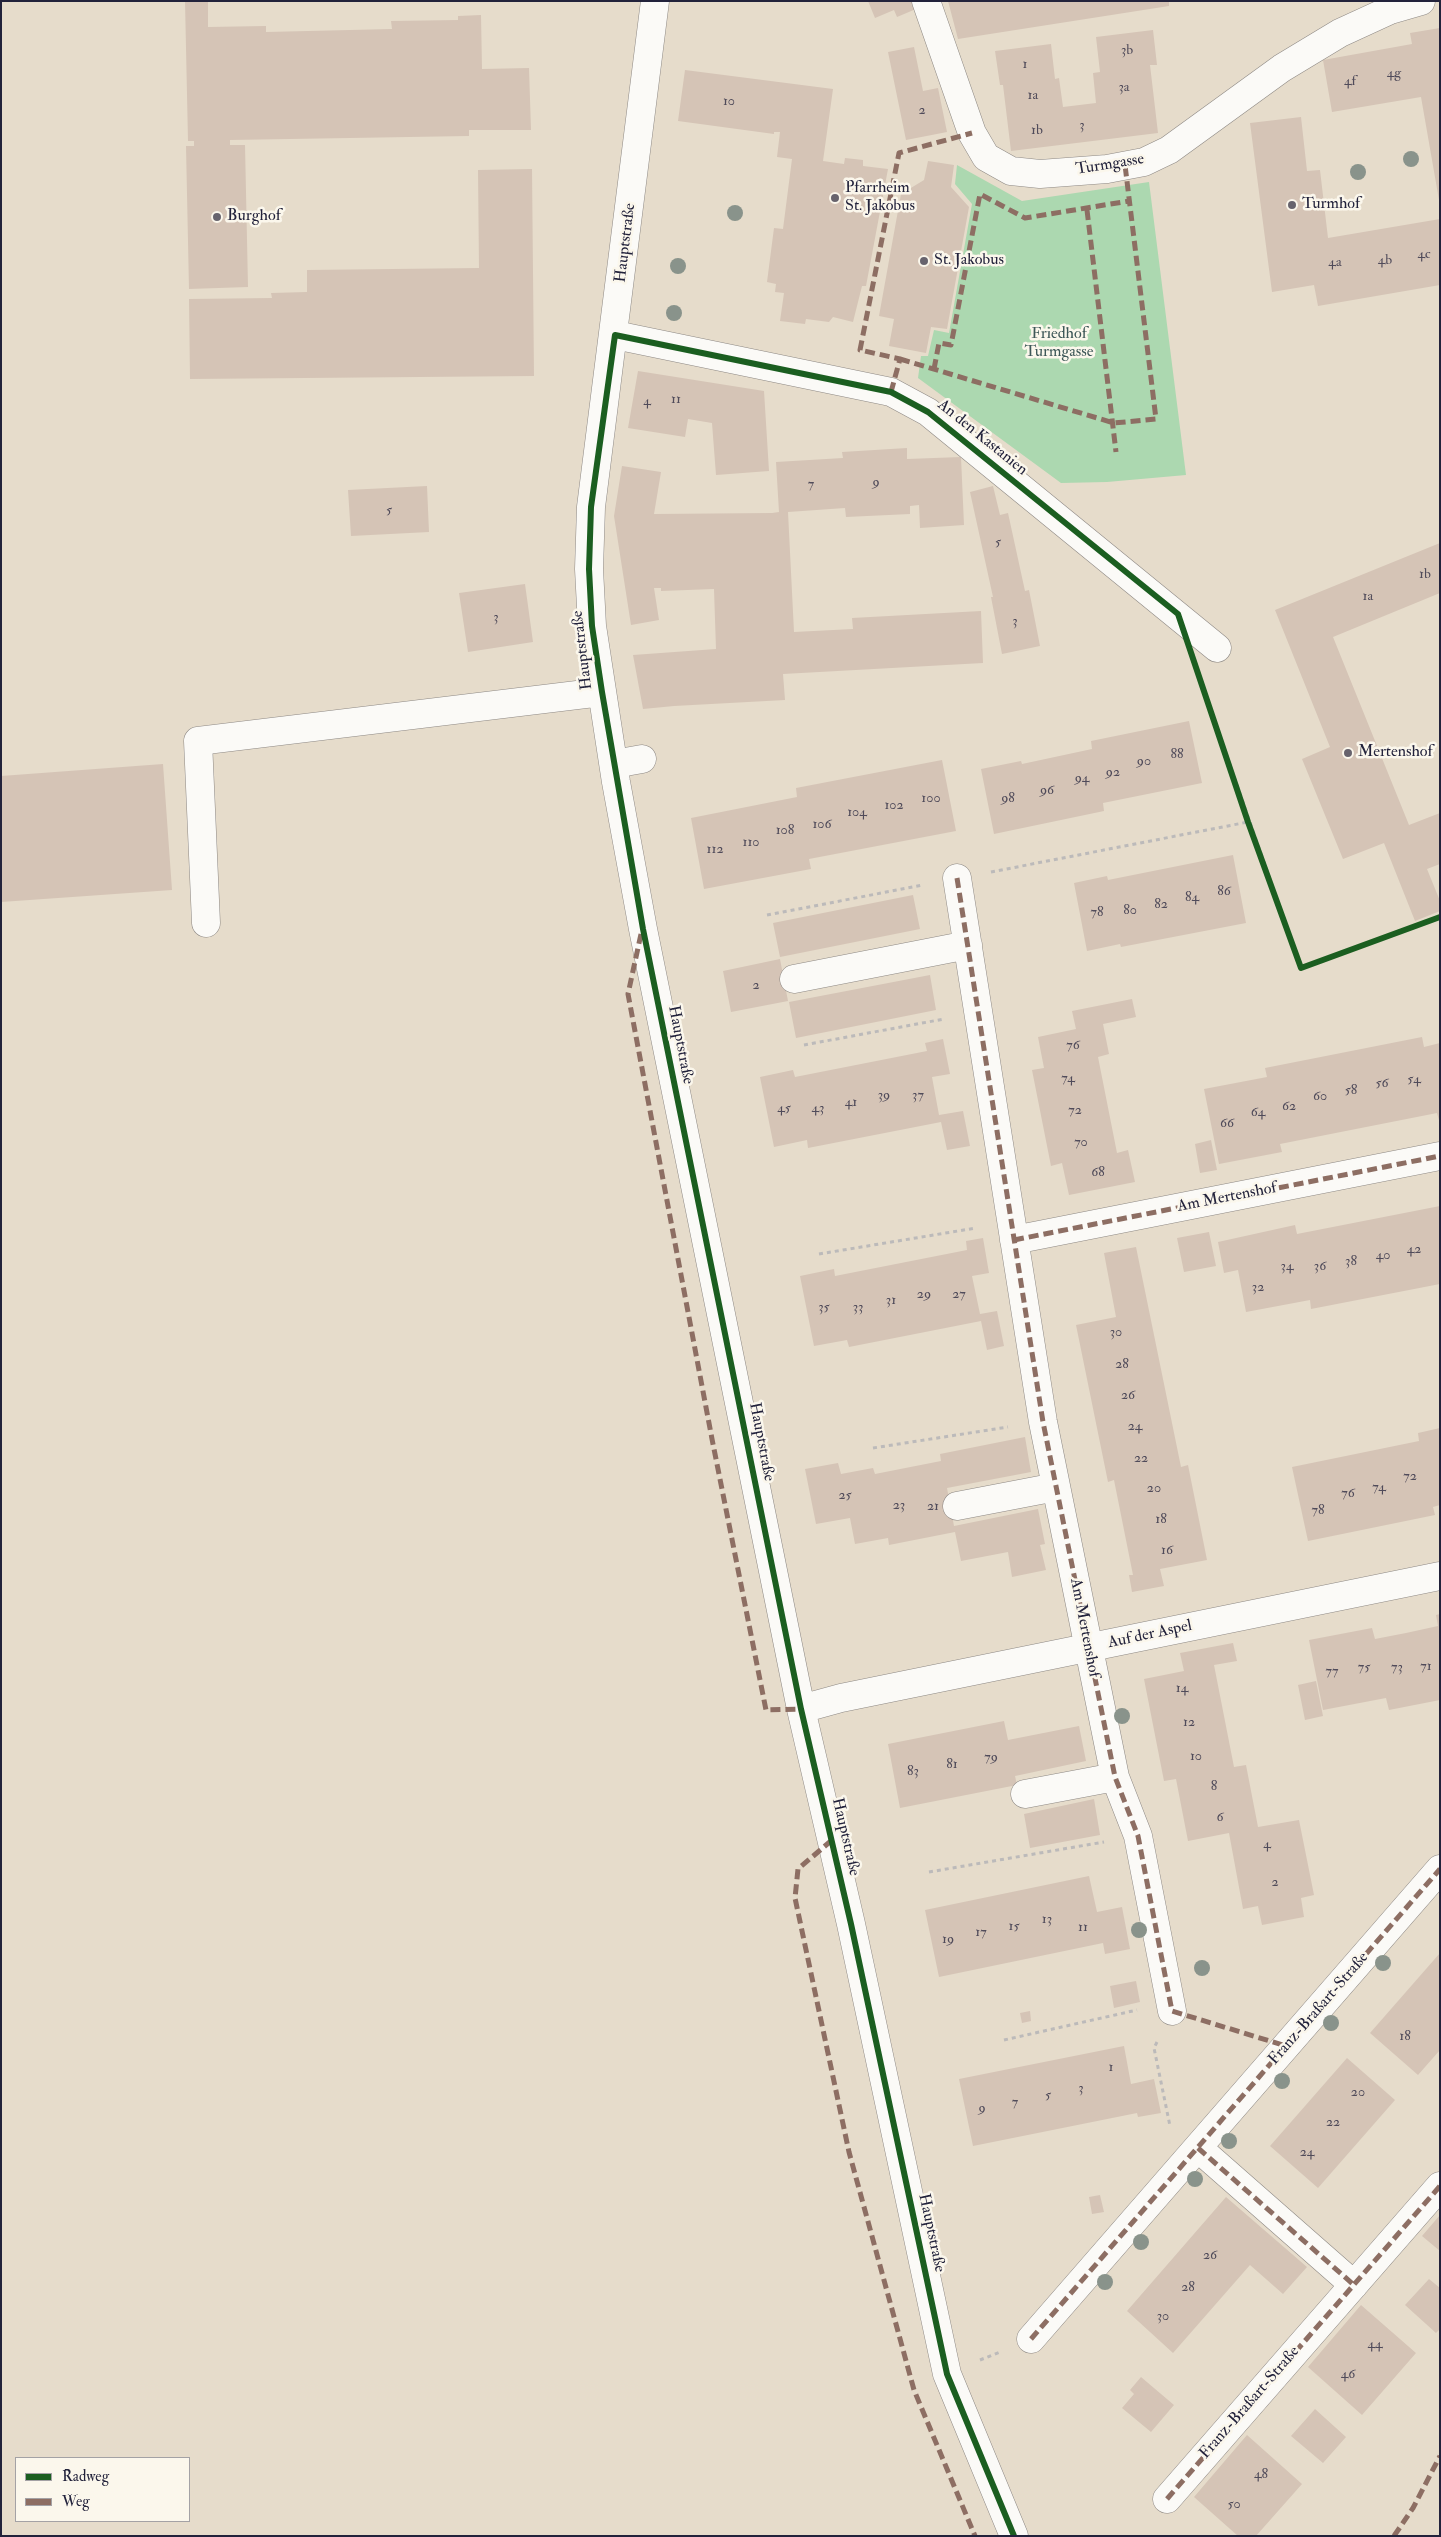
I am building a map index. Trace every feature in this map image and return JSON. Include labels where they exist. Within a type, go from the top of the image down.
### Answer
[{"type":"street","name":"Hauptstraße","points":[[655,1],[591,507],[589,569],[592,626],[642,929],[801,1709],[851,1924],[948,2374],[1014,2536]]},
{"type":"street","name":"Turmgasse","points":[[926,1],[972,134],[986,156],[1011,171],[1040,174],[1107,169],[1144,162],[1169,150],[1276,61],[1390,10],[1421,1]]},
{"type":"street","name":"An den Kastanien","points":[[614,335],[892,392],[928,412],[1217,648]]},
{"type":"street","points":[[206,923],[198,741],[602,692]]},
{"type":"street","points":[[614,764],[642,759]]},
{"type":"street","name":"Am Mertenshof","points":[[956,878],[979,1012],[1043,1422],[1115,1777],[1138,1836],[1172,2007]]},
{"type":"street","points":[[794,979],[968,945]]},
{"type":"street","name":"Am Mertenshof","points":[[1013,1231],[1440,1156]]},
{"type":"street","points":[[957,1506],[1056,1487]]},
{"type":"street","name":"Auf der Aspel","points":[[801,1709],[840,1698],[1440,1576]]},
{"type":"street","points":[[1024,1794],[1115,1777]]},
{"type":"street","name":"Franz-Braßart-Straße","points":[[1031,2339],[1440,1869]]},
{"type":"street","points":[[1192,2155],[1354,2285]]},
{"type":"street","name":"Franz-Braßart-Straße","points":[[1167,2499],[1440,2186]]},
{"type":"path","points":[[1198,673],[1248,822],[1301,968],[1440,917]]},
{"type":"path","points":[[767,915],[1248,822]]},
{"type":"path","points":[[804,1045],[979,1012]]},
{"type":"path","points":[[819,1254],[1013,1231]]},
{"type":"path","points":[[873,1448],[1043,1422]]},
{"type":"path","points":[[929,1872],[1138,1836]]},
{"type":"path","points":[[1004,2040],[1172,2007]]},
{"type":"path","points":[[1172,2007],[1154,2048],[1174,2147],[1192,2155]]},
{"type":"path","points":[[948,2374],[1031,2339]]},
{"type":"green space","name":"Friedhof Turmgasse","points":[[957,165],[1022,201],[1149,182],[1186,475],[1107,482],[1061,483],[918,378],[921,356],[928,356],[934,330],[949,333],[972,204],[955,184]]},
{"type":"building","points":[[185,1],[208,1],[208,27],[266,26],[266,32],[392,29],[391,21],[458,20],[458,16],[481,15],[482,69],[529,68],[531,130],[469,130],[469,136],[230,140],[230,145],[245,145],[248,287],[189,289],[186,146],[194,146],[194,141],[188,141]]},
{"type":"building","points":[[868,1],[912,1],[916,9],[897,17],[894,10],[875,18]]},
{"type":"building","points":[[948,1],[1169,1],[1169,6],[958,39]]},
{"type":"building","points":[[1440,28],[1439,200],[1421,97],[1332,112],[1323,60],[1412,44],[1410,33]]},
{"type":"building","points":[[1153,30],[1157,65],[1150,65],[1158,133],[1011,151],[1003,85],[1000,85],[995,51],[1051,44],[1055,79],[1059,78],[1063,107],[1096,103],[1093,73],[1100,72],[1096,37]]},
{"type":"building","points":[[914,47],[923,91],[938,88],[947,132],[906,140],[888,52]]},
{"type":"building","name":"Pfarrheim St. Jakobus","points":[[685,70],[833,89],[823,161],[844,164],[845,158],[863,160],[863,166],[888,169],[866,286],[862,286],[853,322],[833,317],[829,322],[806,319],[805,324],[780,321],[784,293],[775,292],[776,284],[767,282],[774,228],[783,229],[792,159],[777,157],[780,132],[774,132],[774,134],[678,121]]},
{"type":"building","points":[[1301,117],[1307,171],[1320,170],[1328,238],[1440,219],[1440,285],[1318,306],[1314,285],[1272,292],[1250,123]]},
{"type":"building","name":"St. Jakobus","points":[[928,161],[954,165],[951,187],[969,207],[947,329],[931,327],[926,353],[889,346],[894,319],[879,316],[901,194],[924,180]]},
{"type":"building","points":[[532,169],[534,376],[190,379],[189,299],[272,298],[271,293],[307,292],[307,270],[479,268],[478,170]]},
{"type":"building","points":[[638,371],[764,391],[769,471],[716,475],[712,423],[688,419],[685,437],[628,428]]},
{"type":"building","points":[[907,448],[907,459],[961,457],[964,525],[920,528],[919,505],[910,506],[910,514],[846,517],[845,508],[788,512],[794,632],[853,629],[852,618],[981,611],[983,663],[783,674],[785,700],[643,709],[633,655],[716,649],[714,589],[661,591],[661,588],[654,588],[659,620],[631,625],[614,516],[622,466],[661,472],[654,514],[772,513],[779,512],[776,462],[843,458],[842,452]]},
{"type":"building","points":[[427,486],[429,532],[351,536],[348,490]]},
{"type":"building","points":[[993,486],[1000,515],[1008,513],[1025,591],[1029,590],[1040,646],[1002,654],[991,597],[993,597],[970,492]]},
{"type":"building","name":"Mertenshof","points":[[1440,543],[1440,593],[1333,637],[1409,825],[1440,813],[1440,864],[1427,869],[1440,901],[1440,911],[1415,921],[1384,843],[1343,859],[1302,759],[1330,747],[1275,610]]},
{"type":"building","points":[[525,584],[533,642],[468,652],[459,593]]},
{"type":"building","points":[[1189,721],[1202,783],[1103,803],[1104,811],[994,834],[981,769],[1021,761],[1022,764],[1092,749],[1091,741]]},
{"type":"building","points":[[942,760],[956,831],[809,859],[811,869],[704,889],[691,818],[797,797],[796,788]]},
{"type":"building","points":[[163,764],[172,890],[1,902],[1,776]]},
{"type":"building","points":[[1233,855],[1246,923],[1121,947],[1120,944],[1087,951],[1074,883],[1107,876],[1108,880]]},
{"type":"building","points":[[913,895],[920,929],[780,957],[773,923]]},
{"type":"building","points":[[780,959],[788,1001],[731,1012],[723,971]]},
{"type":"building","points":[[930,975],[936,1010],[796,1038],[789,1002]]},
{"type":"building","points":[[1132,999],[1136,1017],[1103,1024],[1109,1054],[1098,1057],[1117,1153],[1128,1150],[1135,1182],[1069,1195],[1062,1163],[1051,1166],[1032,1070],[1044,1068],[1038,1037],[1076,1029],[1072,1011]]},
{"type":"building","points":[[1422,1037],[1424,1047],[1440,1043],[1440,1124],[1437,1113],[1280,1144],[1282,1152],[1219,1164],[1204,1089],[1267,1077],[1265,1068]]},
{"type":"building","points":[[943,1039],[950,1074],[932,1077],[939,1115],[963,1111],[970,1146],[947,1150],[941,1122],[808,1148],[807,1140],[774,1147],[760,1077],[793,1070],[795,1077],[927,1051],[925,1043]]},
{"type":"building","points":[[1211,1140],[1217,1170],[1200,1173],[1195,1144]]},
{"type":"building","points":[[1440,1206],[1440,1284],[1311,1309],[1310,1300],[1246,1312],[1238,1270],[1224,1273],[1218,1242],[1295,1225],[1297,1234]]},
{"type":"building","points":[[1209,1232],[1216,1266],[1184,1272],[1177,1238]]},
{"type":"building","points":[[983,1238],[989,1273],[972,1276],[980,1314],[997,1311],[1004,1346],[987,1350],[981,1321],[849,1347],[847,1340],[814,1346],[800,1276],[834,1269],[835,1276],[967,1250],[966,1241]]},
{"type":"building","points":[[1136,1247],[1181,1467],[1188,1465],[1207,1560],[1160,1569],[1164,1586],[1132,1592],[1129,1575],[1133,1575],[1114,1480],[1108,1482],[1076,1325],[1116,1317],[1104,1253]]},
{"type":"building","points":[[1440,1428],[1440,1505],[1433,1507],[1435,1515],[1308,1541],[1292,1467],[1419,1441],[1418,1433]]},
{"type":"building","points":[[1025,1437],[1031,1472],[947,1488],[954,1526],[1038,1509],[1045,1544],[1040,1545],[1046,1570],[1012,1577],[1008,1552],[961,1561],[955,1532],[889,1545],[888,1538],[855,1544],[850,1518],[816,1524],[805,1469],[838,1463],[841,1474],[873,1468],[875,1474],[941,1461],[940,1454]]},
{"type":"building","points":[[1440,1614],[1440,1700],[1389,1710],[1386,1698],[1323,1710],[1309,1640],[1372,1628],[1375,1639],[1406,1633],[1438,1626],[1436,1615]]},
{"type":"building","points":[[1233,1643],[1237,1661],[1214,1665],[1234,1767],[1246,1765],[1258,1827],[1299,1820],[1314,1895],[1301,1898],[1304,1917],[1262,1925],[1258,1906],[1243,1909],[1229,1833],[1188,1841],[1176,1779],[1164,1781],[1144,1679],[1184,1671],[1180,1653]]},
{"type":"building","points":[[1316,1681],[1323,1716],[1305,1720],[1298,1685]]},
{"type":"building","points":[[1004,1721],[1008,1740],[1079,1726],[1086,1761],[1015,1776],[1017,1785],[900,1808],[888,1744]]},
{"type":"building","points":[[1094,1799],[1100,1835],[1030,1848],[1024,1814]]},
{"type":"building","points":[[1089,1876],[1097,1912],[1122,1907],[1130,1949],[1105,1954],[1103,1943],[939,1977],[925,1910]]},
{"type":"building","points":[[1440,1953],[1440,2050],[1418,2075],[1370,2033]]},
{"type":"building","points":[[1136,1981],[1140,2002],[1114,2008],[1110,1986]]},
{"type":"building","points":[[1030,2011],[1031,2021],[1022,2023],[1020,2013]]},
{"type":"building","points":[[1124,2046],[1131,2084],[1154,2079],[1161,2113],[1138,2117],[1137,2113],[973,2146],[959,2079]]},
{"type":"building","points":[[1347,2058],[1395,2100],[1318,2188],[1270,2146]]},
{"type":"building","points":[[1100,2195],[1104,2212],[1092,2214],[1089,2197]]},
{"type":"building","points":[[1226,2197],[1307,2267],[1283,2294],[1250,2265],[1173,2353],[1127,2311]]},
{"type":"building","points":[[1440,2215],[1440,2251],[1422,2236]]},
{"type":"building","points":[[1429,2279],[1440,2288],[1440,2329],[1436,2333],[1405,2305]]},
{"type":"building","points":[[1361,2305],[1416,2353],[1362,2415],[1308,2367]]},
{"type":"building","points":[[1141,2377],[1174,2405],[1151,2432],[1122,2408],[1134,2394],[1130,2390]]},
{"type":"building","points":[[1315,2409],[1346,2437],[1323,2463],[1291,2436]]},
{"type":"building","points":[[1247,2435],[1302,2484],[1256,2536],[1238,2536],[1194,2497]]},
{"type":"marked path","points":[[891,392],[900,359],[860,350],[899,153],[972,133]]},
{"type":"marked path","points":[[900,359],[1114,423],[1156,419],[1125,165]]},
{"type":"marked path","points":[[934,369],[939,343],[951,345],[980,194],[1025,218],[1129,201]]},
{"type":"marked path","points":[[1087,210],[1116,452]]},
{"type":"marked path","points":[[957,878],[1043,1422],[1115,1777],[1138,1836],[1172,2011],[1286,2046]]},
{"type":"marked path","points":[[641,934],[628,994],[712,1439],[766,1710],[801,1709]]},
{"type":"marked path","points":[[1014,1240],[1440,1156]]},
{"type":"marked path","points":[[832,1840],[798,1869],[795,1898],[849,2152],[914,2390],[975,2536]]},
{"type":"marked path","points":[[1031,2339],[1440,1869]]},
{"type":"marked path","points":[[1198,2148],[1354,2285]]},
{"type":"marked path","points":[[1167,2499],[1440,2186]]},
{"type":"marked path","points":[[1394,2536],[1413,2508],[1440,2456]]},
{"type":"cycle path","points":[[1014,2536],[947,2374],[851,1924],[801,1709],[643,929],[592,626],[589,569],[591,507],[615,335],[891,392],[928,412],[1178,614],[1248,822],[1301,968],[1440,917]]},
{"type":"place","name":"Pfarrheim St. Jakobus","points":[[835,198]]},
{"type":"place","name":"Turmhof","points":[[1292,205]]},
{"type":"place","name":"Burghof","points":[[217,217]]},
{"type":"place","name":"St. Jakobus","points":[[924,261]]},
{"type":"place","name":"Mertenshof","points":[[1348,753]]}]
